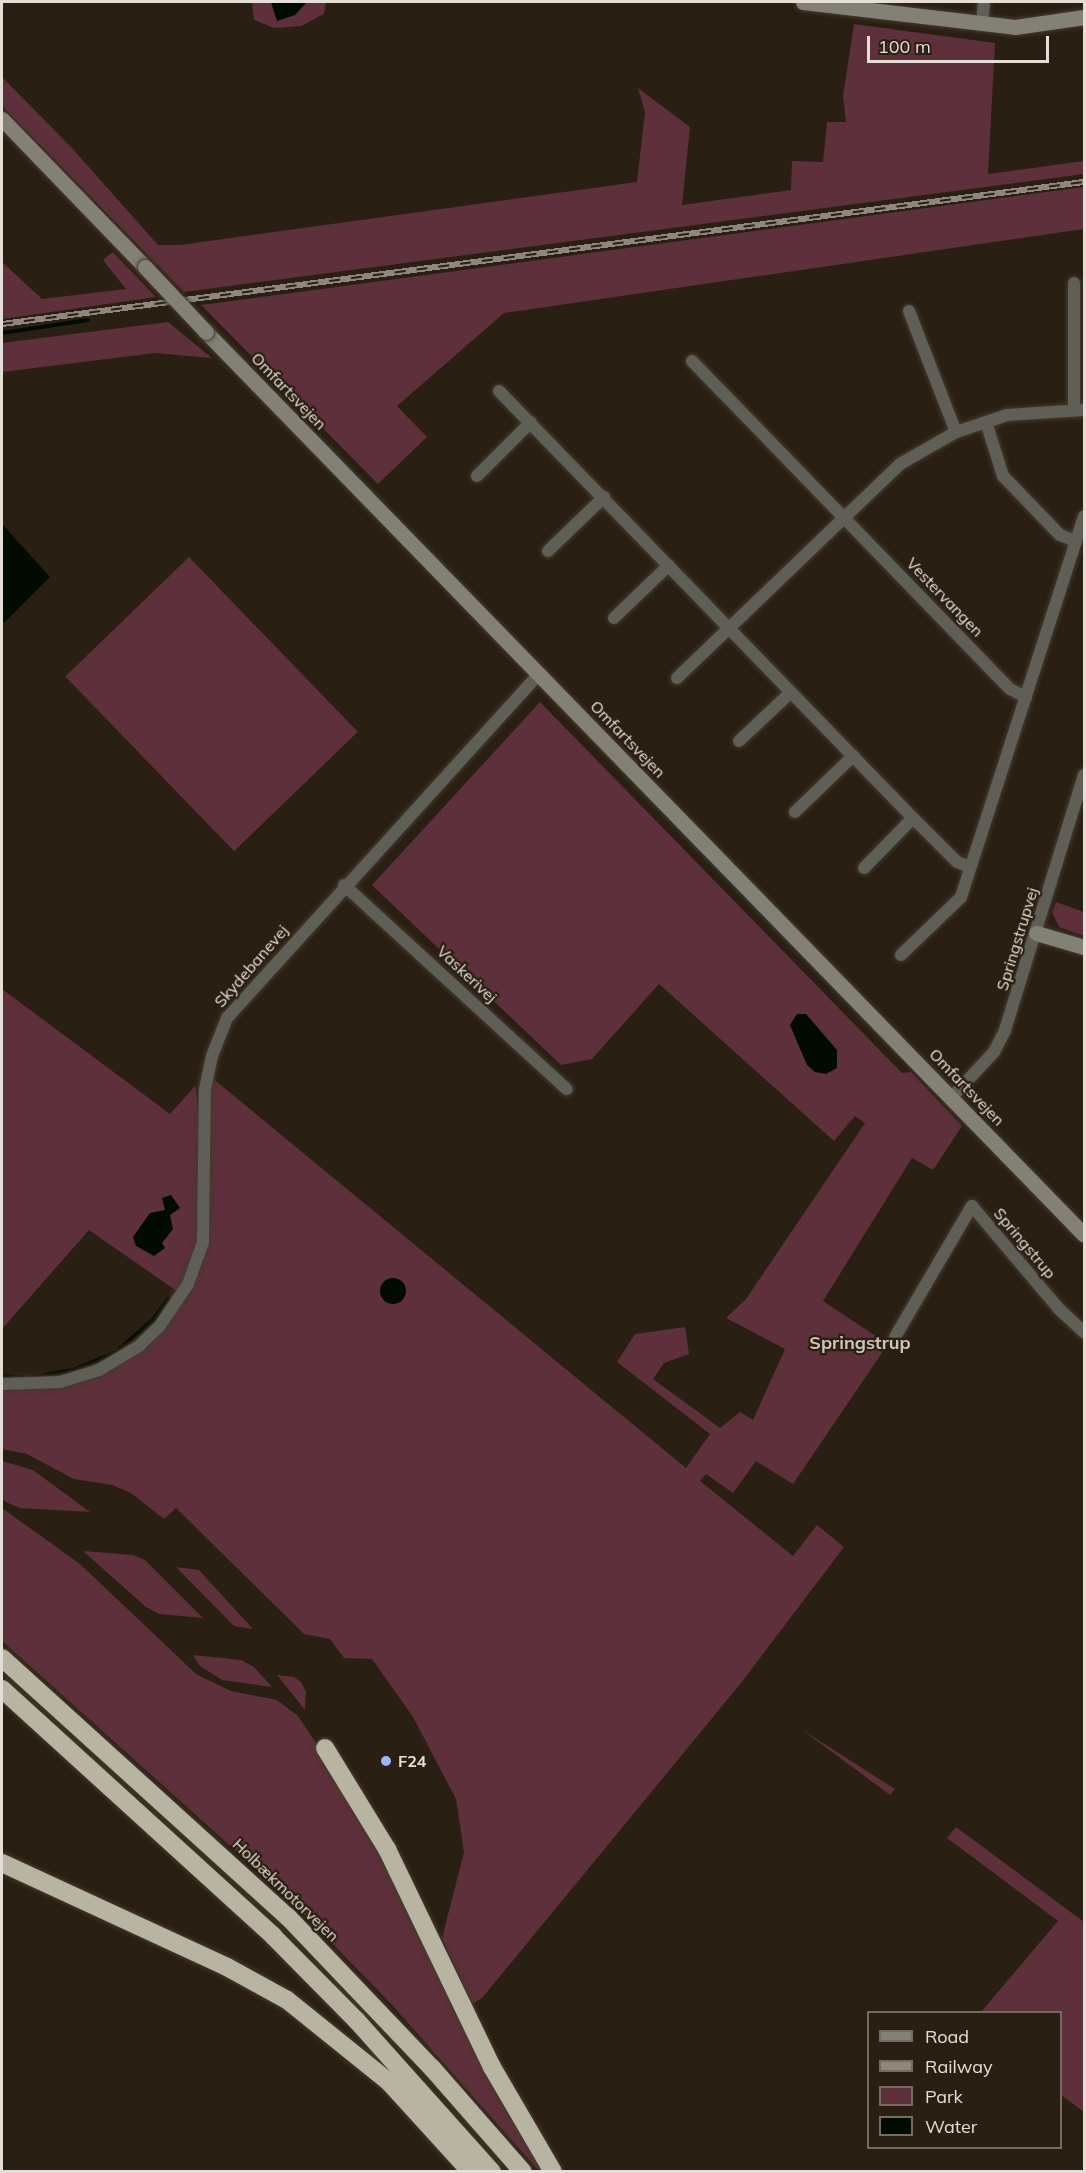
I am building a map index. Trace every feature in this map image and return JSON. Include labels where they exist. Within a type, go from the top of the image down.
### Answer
[{"type":"highway","name":"Holbækmotorvejen","points":[[2,1658],[288,1917],[432,2068],[522,2172]]},
{"type":"highway","points":[[2,1689],[273,1936],[357,2021],[492,2172]]},
{"type":"highway","points":[[325,1748],[387,1849],[492,2067],[553,2172]]},
{"type":"highway","points":[[2,1863],[177,1943],[287,2000],[389,2082],[471,2172]]},
{"type":"main road","points":[[802,2],[982,25],[1039,27],[1084,17]]},
{"type":"main road","name":"Omfartsvejen","points":[[2,119],[206,332],[1084,1235]]},
{"type":"main road","name":"Omfartsvejen","points":[[2,131],[145,267]]},
{"type":"main road","points":[[1036,933],[1084,947]]},
{"type":"street","points":[[982,25],[984,2]]},
{"type":"street","points":[[676,678],[900,464],[956,432],[986,422],[1022,412],[1079,410],[1074,283]]},
{"type":"street","points":[[909,311],[956,432]]},
{"type":"street","name":"Vestervangen","points":[[692,361],[1010,689],[1026,697]]},
{"type":"street","points":[[499,391],[913,818],[957,862],[970,867]]},
{"type":"street","points":[[477,476],[531,422]]},
{"type":"street","points":[[986,422],[1003,476],[1060,535],[1076,541]]},
{"type":"street","points":[[548,550],[604,497]]},
{"type":"street","points":[[901,955],[961,897],[1084,516]]},
{"type":"street","points":[[614,618],[669,565]]},
{"type":"street","name":"Skydebanevej","points":[[2,1384],[60,1382],[99,1370],[139,1346],[172,1309],[188,1284],[203,1242],[204,1100],[212,1056],[221,1030],[236,1006],[344,885],[539,674]]},
{"type":"street","points":[[739,741],[791,692]]},
{"type":"street","points":[[795,812],[853,756]]},
{"type":"street","name":"Springstrupvej","points":[[952,1097],[986,1061],[1001,1040],[1084,775]]},
{"type":"street","points":[[864,868],[913,818]]},
{"type":"street","name":"Vaskerivej","points":[[344,885],[567,1089]]},
{"type":"street","name":"Springstrup","points":[[895,1337],[972,1206],[1059,1309],[1084,1332]]},
{"type":"green space","points":[[252,2],[326,2],[324,14],[301,26],[274,28],[254,20]]},
{"type":"green space","points":[[854,24],[995,43],[988,174],[1084,161],[1084,174],[184,292],[2,106],[2,77],[71,147],[158,245],[180,245],[637,182],[645,112],[638,88],[690,127],[682,205],[791,190],[792,161],[823,162],[827,122],[846,122],[843,96]]},
{"type":"green space","points":[[1084,187],[1084,229],[504,313],[397,406],[427,437],[378,484],[201,305]]},
{"type":"green space","points":[[113,252],[156,297],[2,319],[2,262],[42,299],[126,289],[103,260]]},
{"type":"green space","points":[[168,322],[212,358],[155,353],[2,372],[2,343]]},
{"type":"green space","points":[[189,557],[358,732],[234,851],[65,676]]},
{"type":"green space","points":[[540,702],[902,1073],[911,1072],[962,1126],[933,1170],[912,1158],[823,1301],[888,1344],[793,1484],[756,1461],[733,1493],[706,1474],[700,1481],[793,1556],[817,1525],[844,1547],[741,1683],[482,1998],[472,2004],[442,1938],[464,1852],[456,1799],[413,1717],[372,1659],[344,1658],[330,1639],[304,1634],[176,1508],[164,1519],[131,1493],[112,1485],[74,1479],[27,1454],[2,1449],[2,1387],[49,1386],[145,1345],[206,1242],[211,1077],[686,1468],[710,1434],[617,1362],[635,1334],[685,1327],[689,1354],[664,1363],[653,1379],[720,1428],[740,1412],[753,1420],[785,1349],[726,1318],[746,1299],[865,1123],[855,1116],[834,1141],[659,984],[592,1059],[561,1065],[372,885]]},
{"type":"green space","points":[[1056,902],[1084,912],[1084,936],[1059,927],[1052,912]]},
{"type":"green space","points":[[2,989],[170,1114],[195,1086],[199,1113],[199,1242],[178,1292],[89,1230],[2,1329]]},
{"type":"green space","points":[[2,1461],[33,1470],[90,1512],[20,1508],[8,1503],[2,1499]]},
{"type":"green space","points":[[2,1508],[80,1564],[196,1674],[231,1691],[277,1700],[298,1716],[351,1795],[549,2171],[539,2171],[392,2005],[287,1897],[2,1641]]},
{"type":"green space","points":[[83,1551],[133,1555],[145,1560],[203,1618],[159,1614],[146,1607]]},
{"type":"green space","points":[[176,1567],[199,1570],[253,1629],[234,1626]]},
{"type":"green space","points":[[193,1655],[241,1660],[254,1667],[272,1687],[222,1680],[200,1666]]},
{"type":"green space","points":[[277,1675],[294,1677],[301,1682],[306,1692],[305,1710]]},
{"type":"green space","points":[[801,1729],[895,1789],[890,1795]]},
{"type":"green space","points":[[956,1827],[1084,1922],[1084,2112],[1062,2096],[1062,2011],[982,2011],[1058,1921],[947,1838]]},
{"type":"water","points":[[271,2],[307,2],[295,15],[277,21]]},
{"type":"water","points":[[2,524],[50,577],[4,623],[2,621]]},
{"type":"water","points":[[797,1014],[806,1014],[837,1050],[837,1068],[826,1074],[815,1072],[807,1065],[790,1025]]},
{"type":"water","points":[[171,1195],[180,1208],[170,1215],[173,1229],[162,1243],[165,1248],[154,1256],[136,1246],[133,1237],[150,1213],[165,1210],[162,1198]]},
{"type":"water","points":[[393,1278],[403,1281],[406,1291],[403,1301],[393,1304],[383,1301],[380,1291],[383,1281]]},
{"type":"waterway","points":[[2,333],[88,320]]},
{"type":"waterway","points":[[32,1377],[73,1370],[116,1352],[153,1320],[168,1299]]},
{"type":"waterway","points":[[2,1376],[24,1377]]},
{"type":"railway","points":[[2,324],[1084,182]]},
{"type":"place","name":"F24","points":[[386,1761]]},
{"type":"district","name":"Springstrup","points":[[860,1343]]}]
